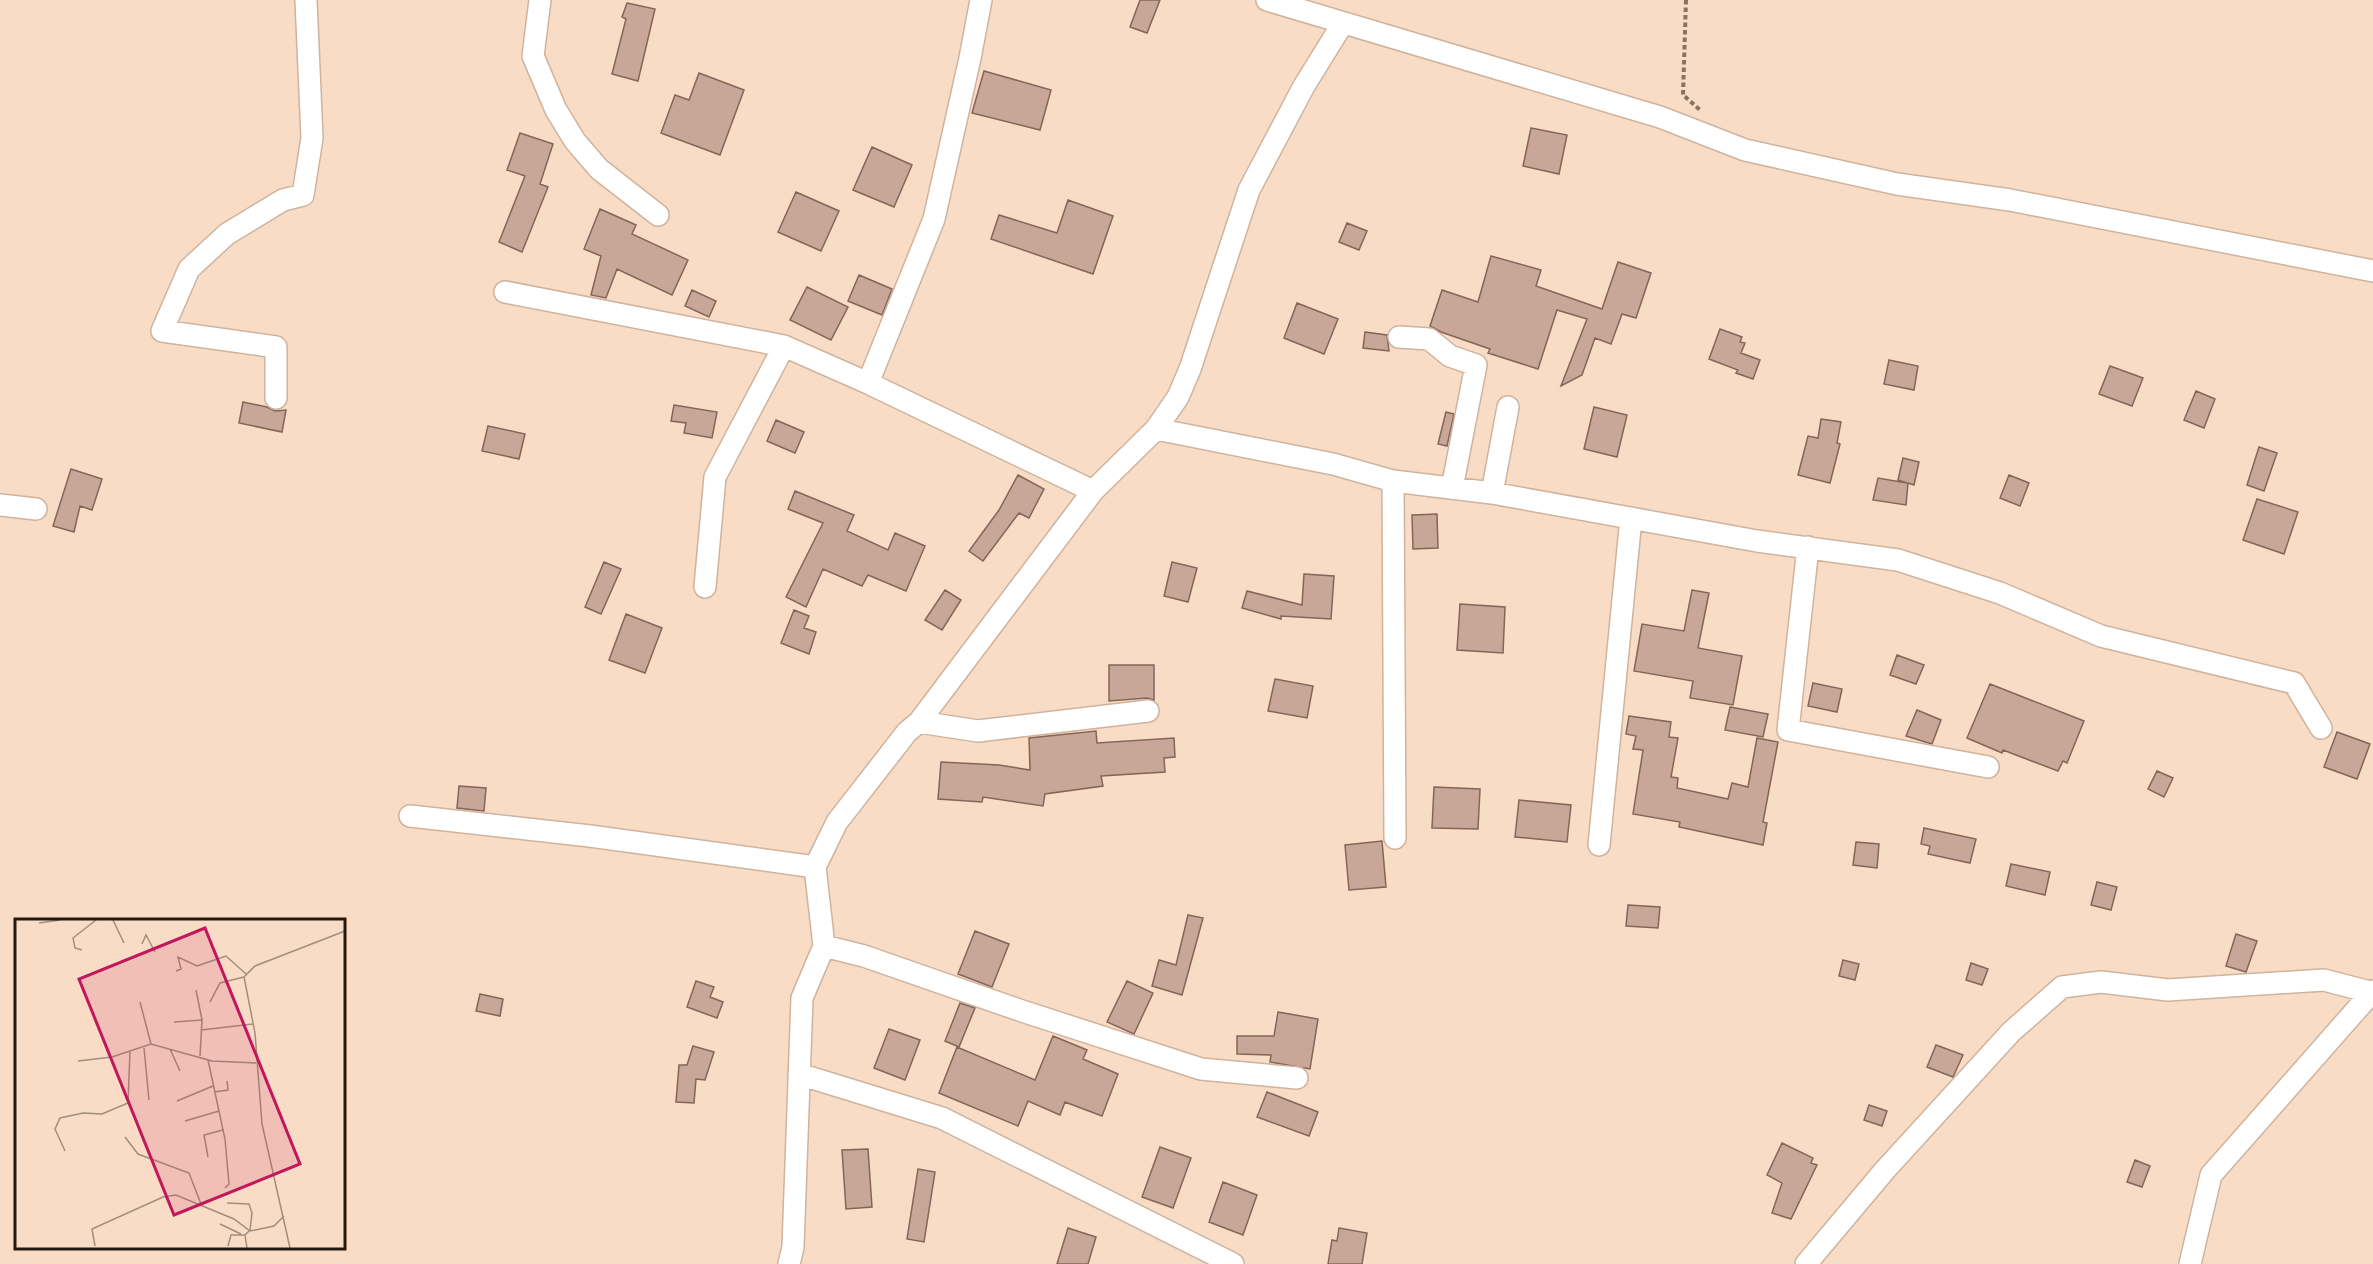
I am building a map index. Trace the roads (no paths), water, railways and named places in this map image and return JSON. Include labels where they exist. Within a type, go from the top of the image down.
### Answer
[{"type":"street","points":[[276,398],[276,347],[162,331],[189,269],[227,234],[283,200],[303,195],[312,138],[306,0]]},
{"type":"street","points":[[540,0],[532,56],[556,110],[575,141],[599,169],[658,215]]},
{"type":"street","points":[[868,383],[934,219],[981,0]]},
{"type":"street","points":[[1267,0],[1660,117],[1745,150],[1897,184],[2021,202],[2373,271]]},
{"type":"street","points":[[789,1264],[793,1247],[802,998],[824,946],[815,867],[837,822],[907,732],[919,722],[1093,490],[1156,429],[1178,397],[1190,369],[1249,190],[1304,86],[1343,23]]},
{"type":"street","points":[[505,292],[784,346],[868,383],[1093,490]]},
{"type":"street","points":[[1399,337],[1429,339],[1450,356],[1476,365],[1452,488]]},
{"type":"street","points":[[705,587],[715,477],[784,346]]},
{"type":"street","points":[[1492,493],[1508,407]]},
{"type":"street","points":[[1156,429],[1333,464],[1393,481],[1492,493],[1757,541],[1898,560],[2000,593],[2101,636],[2294,683],[2321,728]]},
{"type":"street","points":[[1393,481],[1395,838]]},
{"type":"street","points":[[0,506],[36,508]]},
{"type":"street","points":[[1599,845],[1631,518]]},
{"type":"street","points":[[1808,547],[1788,730],[1988,767]]},
{"type":"street","points":[[919,722],[978,731],[1148,711]]},
{"type":"street","points":[[410,816],[590,836],[815,867]]},
{"type":"street","points":[[824,946],[864,956],[1022,1011],[1202,1069],[1298,1078]]},
{"type":"street","points":[[1806,1264],[1885,1170],[2003,1040],[2062,987],[2101,982],[2168,990],[2324,980],[2371,992],[2211,1175],[2190,1264]]},
{"type":"street","points":[[799,1074],[942,1118],[1233,1264]]}]
